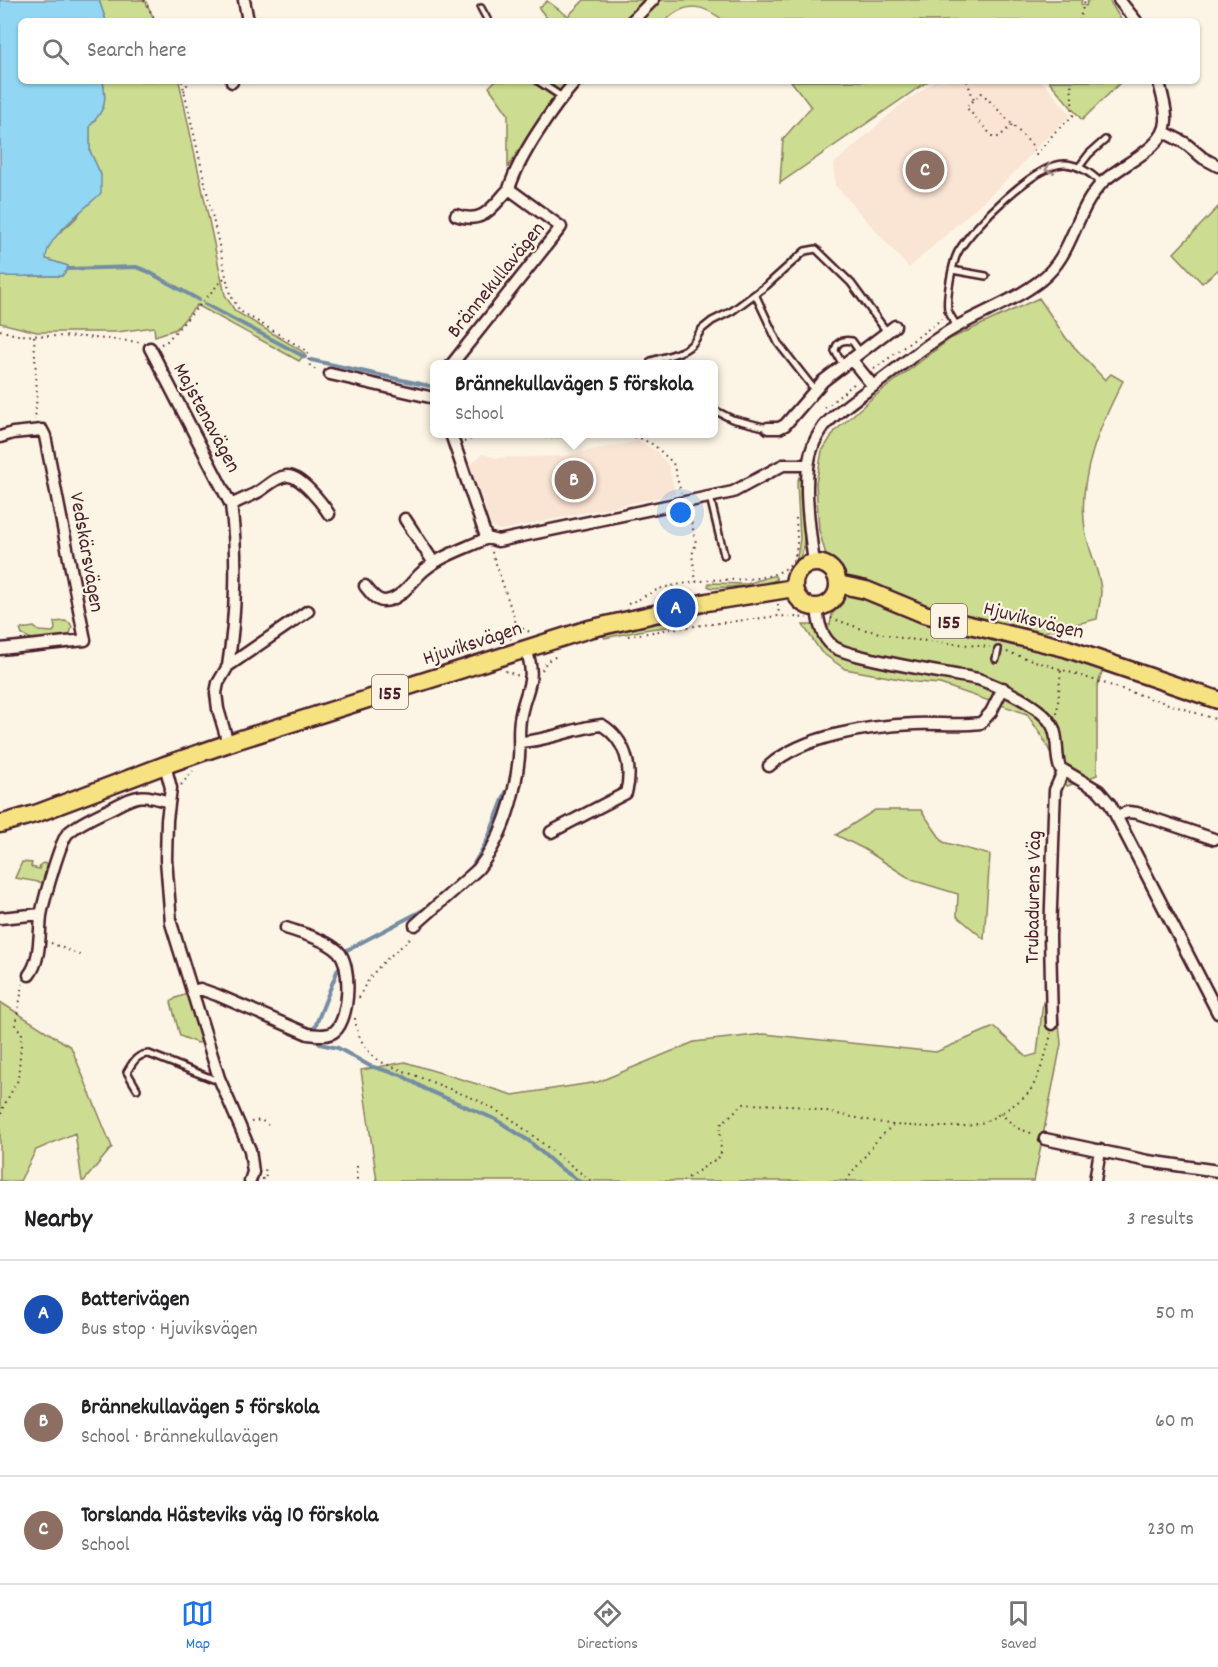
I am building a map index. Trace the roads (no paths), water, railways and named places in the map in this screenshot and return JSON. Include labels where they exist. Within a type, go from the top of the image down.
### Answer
[{"type":"main road","points":[[814,563],[830,568],[838,584],[833,598],[824,605],[817,606],[802,602],[794,588],[794,581],[799,571],[804,566],[814,563]]},
{"type":"main road","name":"Hjuviksvägen","points":[[838,584],[866,590],[933,617],[1065,648],[1218,700]]},
{"type":"main road","name":"Hjuviksvägen","points":[[0,824],[90,794],[228,743],[589,629],[647,614],[742,595],[794,588]]},
{"type":"street","points":[[244,0],[247,18]]},
{"type":"street","points":[[635,18],[653,0]]},
{"type":"street","points":[[1119,0],[1134,18]]},
{"type":"street","points":[[456,215],[466,218],[478,217],[493,206],[509,189],[517,167],[574,84]]},
{"type":"street","points":[[814,563],[808,504],[808,465],[813,445],[824,426],[933,340],[1023,292],[1050,273],[1065,253],[1080,213],[1101,183],[1155,144],[1164,132],[1166,117],[1160,84]]},
{"type":"street","points":[[1164,132],[1177,138],[1218,166]]},
{"type":"street","name":"Brännekullavägen","points":[[455,360],[561,227],[509,189]]},
{"type":"street","points":[[768,428],[779,428],[785,425],[814,389],[891,329]]},
{"type":"street","name":"Majstenavägen","points":[[150,348],[231,505],[234,610],[228,666],[218,683],[216,693],[228,743]]},
{"type":"street","points":[[847,362],[873,386]]},
{"type":"street","points":[[330,374],[430,397]]},
{"type":"street","name":"Vedskärsvägen","points":[[0,437],[13,433],[42,430],[47,444],[84,640],[0,649]]},
{"type":"street","points":[[452,438],[487,538]]},
{"type":"street","points":[[365,586],[376,599],[386,601],[400,594],[434,563],[487,538],[498,541],[678,500],[710,498],[733,492],[783,465],[808,465]]},
{"type":"street","name":"Majstenavägen","points":[[231,505],[259,492],[275,480],[287,476],[296,477],[321,501],[329,514]]},
{"type":"street","points":[[405,519],[434,563]]},
{"type":"street","points":[[817,606],[819,626],[835,648],[879,661],[978,679],[1003,688],[1025,701],[1052,724],[1058,765],[1063,772],[1084,781],[1099,791],[1110,804],[1218,1013]]},
{"type":"street","points":[[228,666],[308,610]]},
{"type":"street","points":[[414,925],[460,886],[486,859],[513,797],[521,715],[531,679],[530,660],[526,649]]},
{"type":"street","points":[[769,766],[781,756],[796,749],[857,731],[914,724],[981,723],[991,712],[1003,688]]},
{"type":"street","points":[[519,742],[550,738],[602,725],[615,736],[626,754],[630,768],[630,780],[626,794],[551,832]]},
{"type":"street","points":[[165,765],[170,782],[166,846],[171,923],[219,1078],[250,1150],[253,1172],[250,1181]]},
{"type":"street","name":"Trubadurens Väg","points":[[1052,1024],[1050,937],[1054,806],[1056,786],[1063,772]]},
{"type":"street","points":[[29,975],[39,940],[41,914],[62,842],[68,833],[94,816],[139,795],[169,802]]},
{"type":"street","points":[[1116,816],[1128,812],[1137,813],[1214,838]]},
{"type":"street","points":[[0,918],[41,914]]},
{"type":"street","points":[[193,991],[200,989],[218,995],[308,1034],[321,1036],[334,1032],[343,1020],[347,992],[345,964],[339,952],[328,944],[286,928]]},
{"type":"street","points":[[1045,1139],[1148,1161],[1218,1171]]},
{"type":"street","points":[[1095,1181],[1100,1150]]},
{"type":"lane","points":[[481,8],[486,18]]},
{"type":"lane","points":[[542,84],[563,98]]},
{"type":"lane","points":[[1079,167],[1089,154],[1105,141]]},
{"type":"lane","points":[[957,326],[948,310],[952,270],[958,252],[996,208],[1022,184],[1056,165],[1066,164],[1079,167],[1101,183]]},
{"type":"lane","points":[[654,360],[686,349],[707,325],[732,311],[755,294],[805,251],[816,249],[851,283],[891,329]]},
{"type":"lane","points":[[952,270],[986,276]]},
{"type":"lane","points":[[755,294],[778,343],[814,389]]},
{"type":"lane","points":[[847,362],[835,351],[839,343],[844,340],[852,341],[860,352]]},
{"type":"lane","points":[[718,412],[732,419],[768,428]]},
{"type":"lane","points":[[710,498],[724,555]]},
{"type":"lane","points":[[996,659],[998,650]]},
{"type":"lane","points":[[137,1089],[128,1072],[141,1054],[149,1054],[213,1079],[219,1078]]},
{"type":"water","points":[[0,0],[99,0],[105,18],[18,18],[18,84],[103,84],[104,105],[90,126],[90,151],[101,175],[101,193],[59,233],[47,251],[46,259],[68,266],[62,276],[0,276]]},
{"type":"waterway","points":[[68,269],[136,267],[199,300]]},
{"type":"waterway","points":[[205,304],[305,357]]},
{"type":"waterway","points":[[311,360],[430,386]]},
{"type":"waterway","points":[[471,869],[487,841],[506,792]]},
{"type":"waterway","points":[[345,951],[427,908],[458,880]]},
{"type":"waterway","points":[[315,1027],[338,969]]},
{"type":"waterway","points":[[318,1042],[338,1048],[370,1066],[401,1075],[425,1089],[497,1120],[529,1141],[557,1166],[579,1181]]},
{"type":"place","name":"Torslanda Hästeviks väg 10 förskola","points":[[925,170]]},
{"type":"place","name":"Brännekullavägen 5 förskola","points":[[574,480]]},
{"type":"place","name":"Batterivägen","points":[[676,608]]}]
